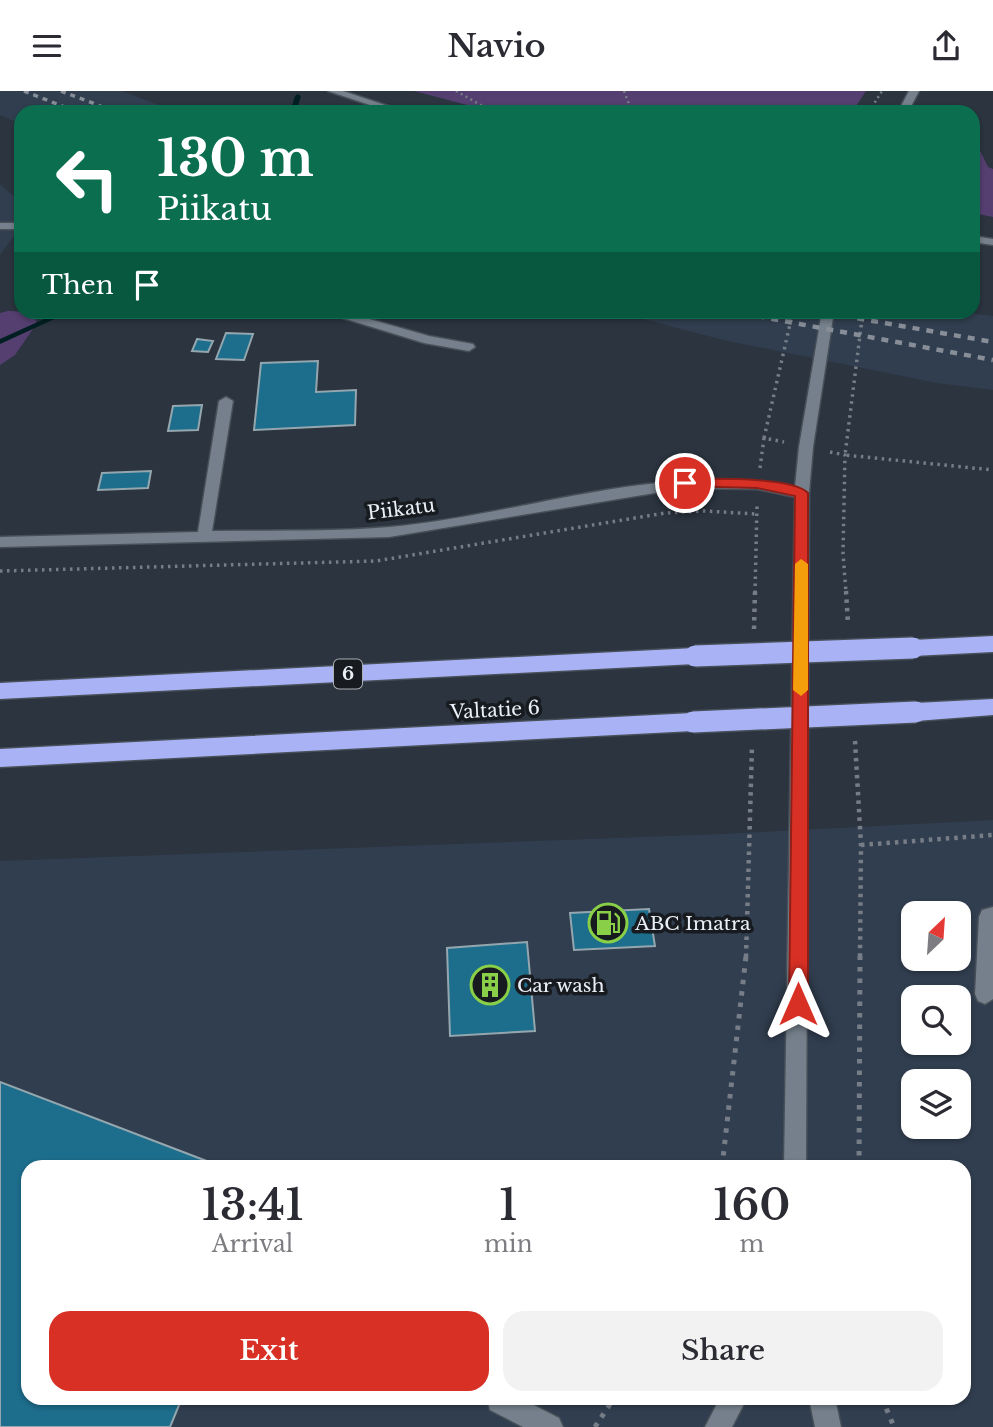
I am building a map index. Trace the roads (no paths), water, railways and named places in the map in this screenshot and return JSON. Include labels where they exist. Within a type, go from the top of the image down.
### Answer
[{"type":"highway","name":"6","points":[[0,691],[695,656],[993,644]]},
{"type":"highway","name":"Valtatie 6","points":[[0,758],[993,707]]},
{"type":"street","points":[[334,91],[379,105]]},
{"type":"street","points":[[353,319],[428,341],[469,347]]},
{"type":"street","points":[[795,1160],[802,493],[806,447],[827,319]]},
{"type":"street","points":[[204,537],[226,401]]},
{"type":"street","name":"Piikatu","points":[[0,542],[389,532],[685,483],[757,484],[802,493]]},
{"type":"street","points":[[985,994],[989,917],[993,916]]},
{"type":"street","points":[[507,1405],[550,1427]]},
{"type":"street","points":[[718,1427],[730,1405]]},
{"type":"street","points":[[823,1405],[828,1427]]},
{"type":"waterway","points":[[295,105],[298,96]]},
{"type":"waterway","points":[[0,342],[51,319]]},
{"type":"railway","points":[[24,91],[59,105]]},
{"type":"railway","points":[[61,91],[98,105]]},
{"type":"railway","points":[[773,319],[993,360]]},
{"type":"railway","points":[[862,319],[993,342]]},
{"type":"place","name":"ABC Imatra","points":[[608,923]]},
{"type":"place","name":"Car wash","points":[[490,985]]}]
